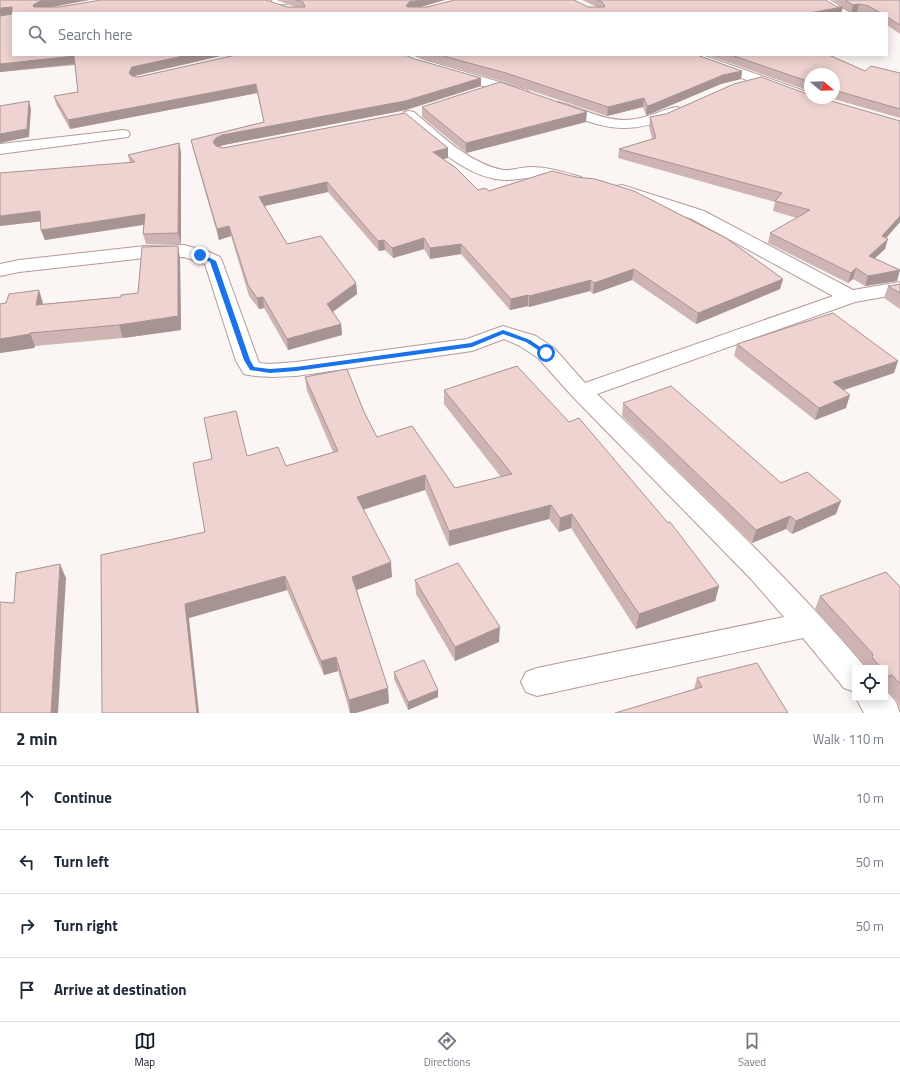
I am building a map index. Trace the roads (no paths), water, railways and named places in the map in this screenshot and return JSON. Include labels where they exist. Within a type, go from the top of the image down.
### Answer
[{"type":"street","points":[[261,0],[274,4],[292,5]]},
{"type":"street","points":[[822,0],[842,12]]},
{"type":"street","points":[[403,56],[420,63],[500,86],[620,126],[659,119],[686,106]]},
{"type":"street","points":[[693,56],[804,96]]},
{"type":"street","points":[[740,85],[760,80]]},
{"type":"street","points":[[477,93],[500,86]]},
{"type":"street","points":[[409,114],[459,157],[486,171],[505,175],[529,172],[551,174],[596,183],[698,215],[850,297]]},
{"type":"street","points":[[0,149],[123,134]]},
{"type":"street","points":[[0,270],[19,266],[145,252],[184,251],[200,255],[213,261],[247,360],[252,369],[270,371],[296,369],[472,345],[503,332],[528,341],[546,353],[581,392],[762,572],[810,624],[852,674]]},
{"type":"street","points":[[581,392],[850,297],[900,288]]},
{"type":"street","points":[[537,682],[810,624]]},
{"type":"street","points":[[874,701],[884,713]]}]
